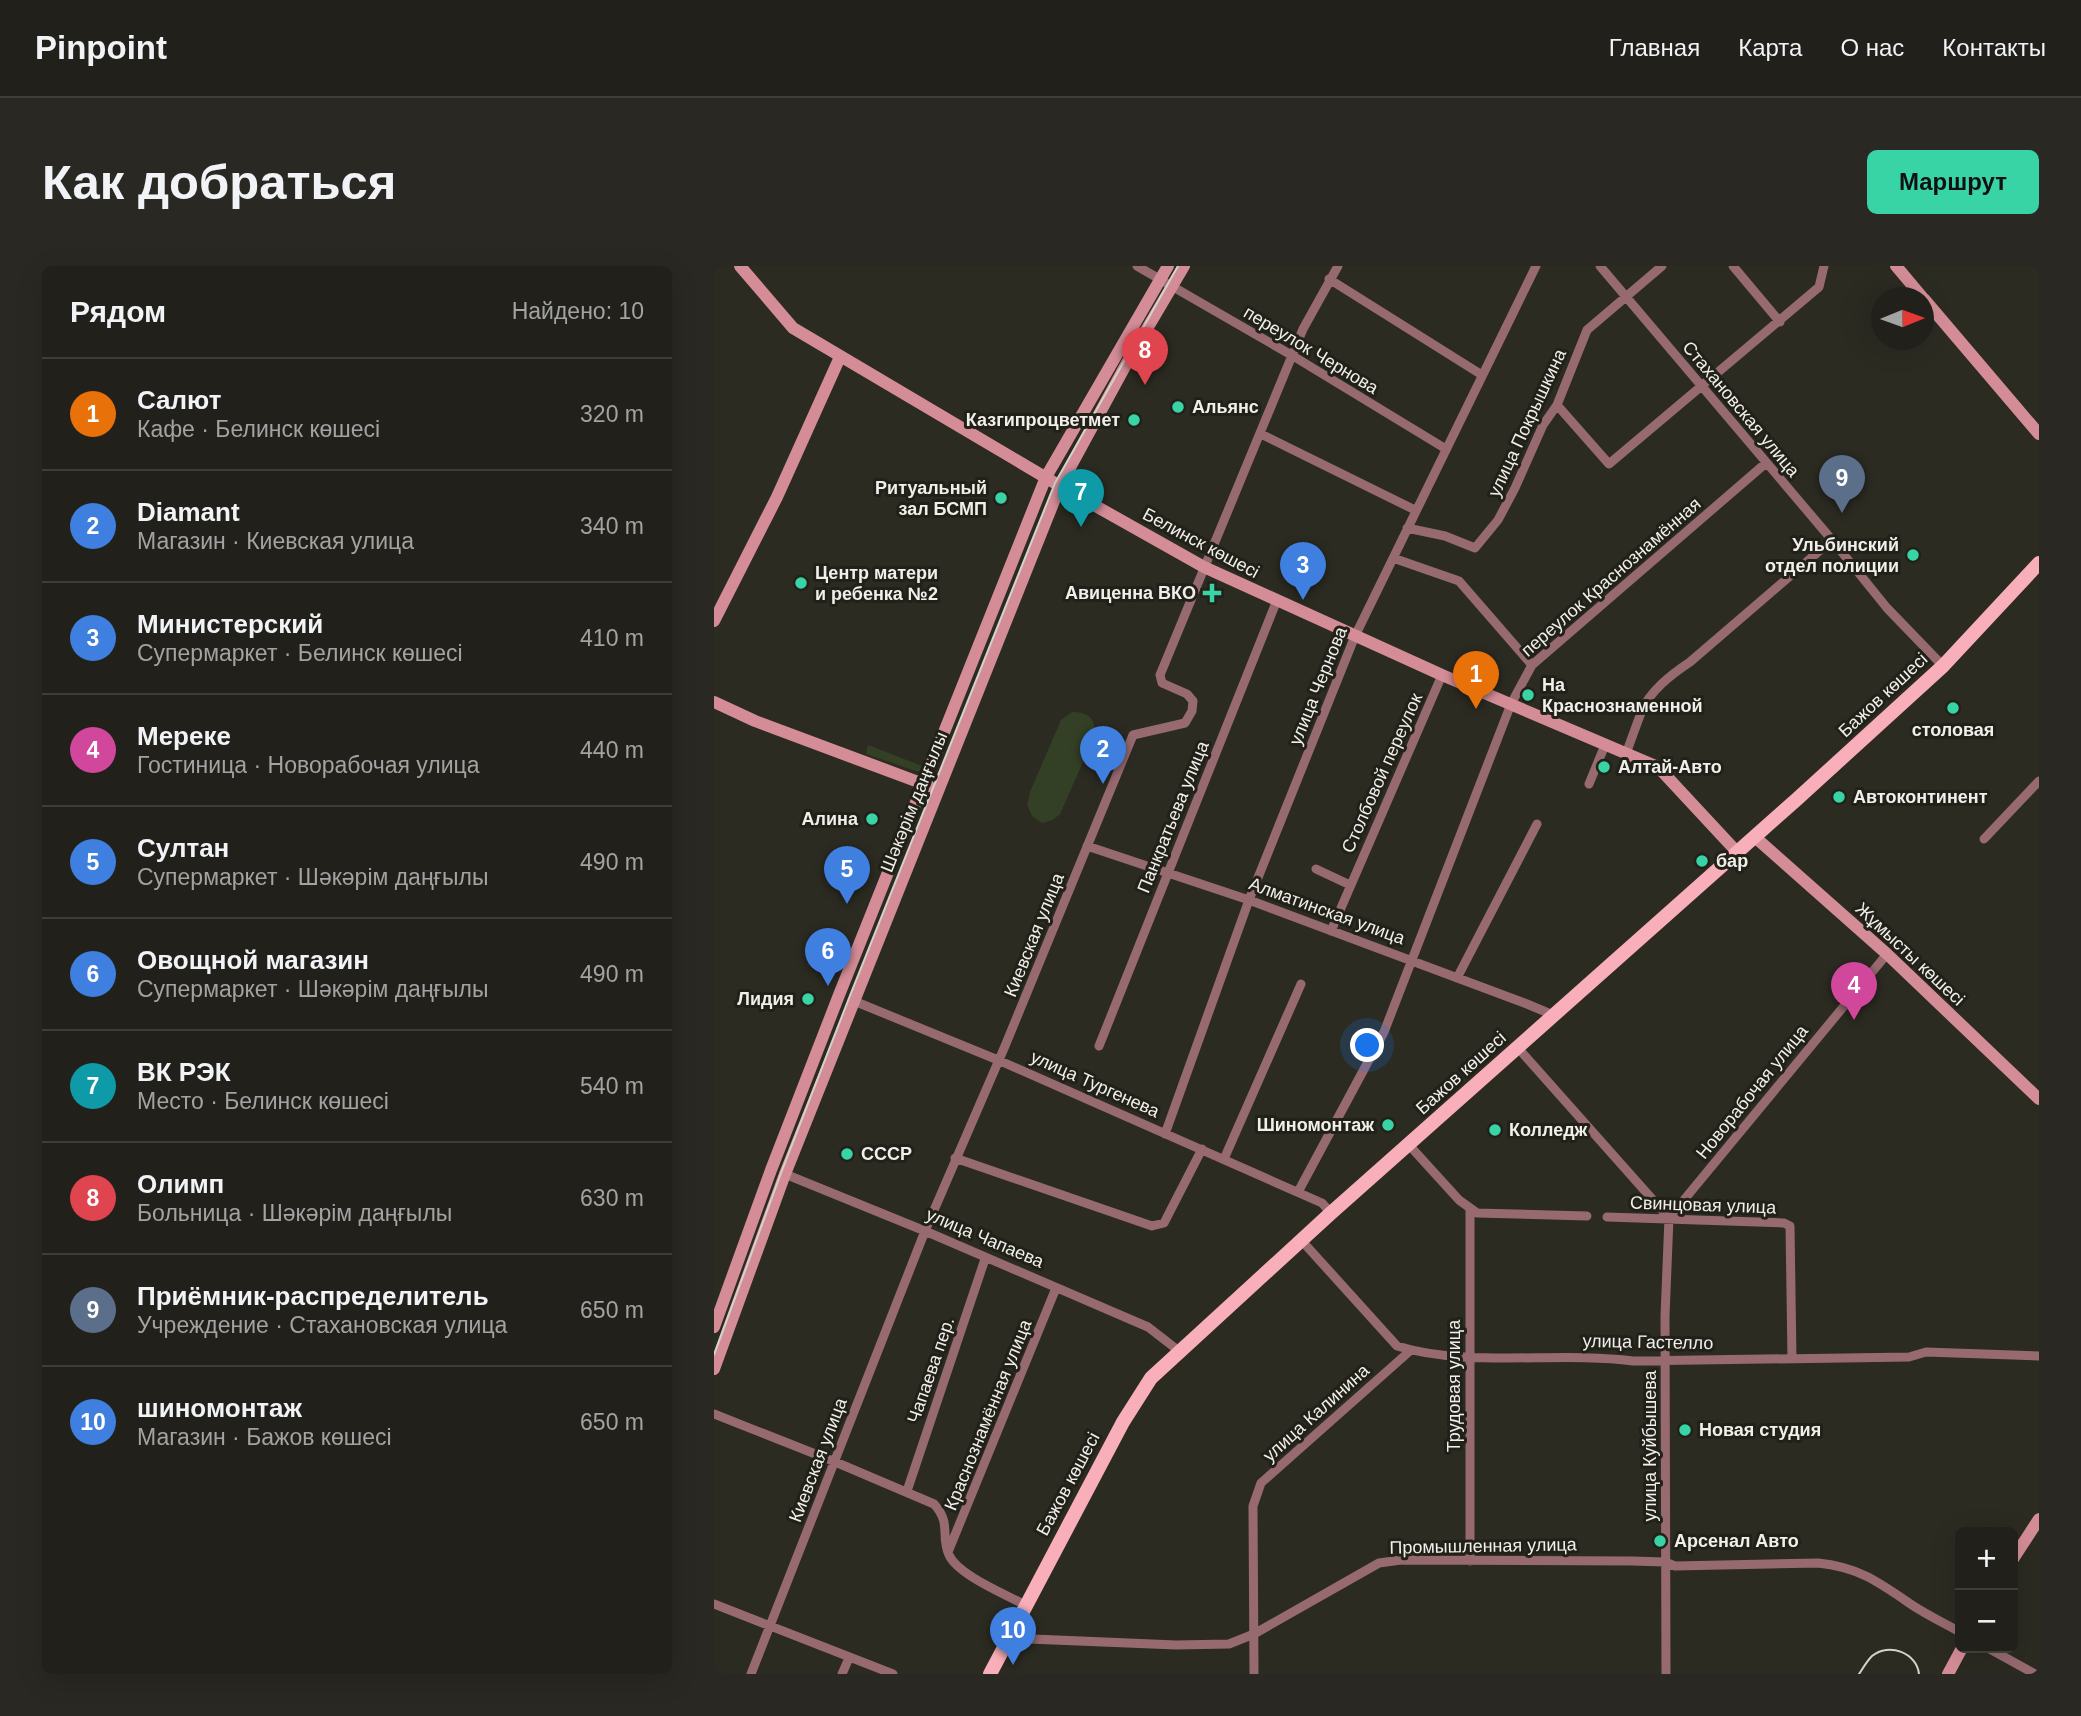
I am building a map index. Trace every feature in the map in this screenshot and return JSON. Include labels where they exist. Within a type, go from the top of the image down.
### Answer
[{"type":"main road","name":"Белинск көшесі","points":[[740,266],[793,328],[1059,486],[1204,567],[1443,675],[1658,767],[1737,852]]},
{"type":"main road","name":"Шәкәрім даңғылы","points":[[714,1327],[839,995],[1046,477],[1168,266]]},
{"type":"main road","name":"Шәкәрім даңғылы","points":[[714,1368],[785,1174],[1059,486],[1184,266]]},
{"type":"main road","points":[[1896,266],[1914,287]]},
{"type":"main road","points":[[1934,311],[2039,434]]},
{"type":"main road","points":[[714,621],[777,497],[840,357]]},
{"type":"main road","name":"Бажов көшесі","points":[[990,1674],[1131,1408],[1151,1378],[1331,1213],[1756,838],[1943,666],[2039,563]]},
{"type":"main road","points":[[714,702],[755,721],[938,789]]},
{"type":"main road","name":"Жұмысты көшесі","points":[[1756,838],[1887,954],[2039,1099]]},
{"type":"main road","name":"улица Тургенева","points":[[839,995],[854,1001]]},
{"type":"main road","name":"улица Чапаева","points":[[771,1170],[785,1174]]},
{"type":"main road","points":[[2018,1551],[2039,1519]]},
{"type":"main road","points":[[1948,1674],[1959,1653]]},
{"type":"street","name":"переулок Чернова","points":[[1137,266],[1446,449]]},
{"type":"street","name":"Киевская улица","points":[[751,1674],[925,1231],[1133,735],[1185,723],[1192,711],[1193,701],[1187,694],[1162,683],[1160,675],[1303,329],[1338,266]]},
{"type":"street","name":"улица Чернова","points":[[1165,1134],[1249,900],[1355,636],[1536,266]]},
{"type":"street","name":"Стахановская улица","points":[[1600,266],[1887,607],[1943,666]]},
{"type":"street","name":"улица Покрышкина","points":[[1407,528],[1446,536],[1475,548],[1498,520],[1543,425],[1557,405],[1587,330],[1662,266]]},
{"type":"street","points":[[1733,266],[1780,322]]},
{"type":"street","points":[[1557,405],[1609,464],[1819,287],[1824,266]]},
{"type":"street","points":[[1329,279],[1482,375]]},
{"type":"street","points":[[1261,434],[1415,509]]},
{"type":"street","name":"переулок Краснознамённая","points":[[1298,1192],[1384,1032],[1511,704],[1532,665],[1766,463]]},
{"type":"street","points":[[1626,754],[1640,713],[1669,676],[1690,662],[1832,540]]},
{"type":"street","points":[[1393,558],[1459,581],[1532,665]]},
{"type":"street","name":"Панкратьева улица","points":[[1099,1046],[1277,600]]},
{"type":"street","name":"Столбовой переулок","points":[[1331,931],[1443,675]]},
{"type":"street","points":[[1589,784],[1605,745]]},
{"type":"street","points":[[1984,839],[2039,781]]},
{"type":"street","points":[[1457,978],[1537,824]]},
{"type":"street","name":"Алматинская улица","points":[[1087,846],[1249,900],[1553,1015]]},
{"type":"street","points":[[1316,869],[1350,884]]},
{"type":"street","name":"Новорабочая улица","points":[[1668,1218],[1887,954]]},
{"type":"street","points":[[1224,1159],[1301,984]]},
{"type":"street","name":"улица Тургенева","points":[[854,1001],[1202,1149],[1322,1203],[1331,1213]]},
{"type":"street","points":[[1518,1048],[1668,1218]]},
{"type":"street","points":[[1409,1145],[1471,1210],[1477,1213],[1587,1216]]},
{"type":"street","points":[[955,1158],[1152,1226],[1164,1223],[1202,1149]]},
{"type":"street","name":"улица Чапаева","points":[[785,1174],[1148,1327],[1178,1351]]},
{"type":"street","name":"Трудовая улица","points":[[1470,1561],[1471,1210]]},
{"type":"street","name":"Свинцовая улица","points":[[1607,1217],[1784,1223],[1790,1226],[1792,1359]]},
{"type":"street","name":"улица Куйбышева","points":[[1666,1674],[1668,1218]]},
{"type":"street","name":"улица Гастелло","points":[[1302,1241],[1397,1346],[1411,1350],[1470,1357],[1601,1357],[1633,1361],[1909,1357],[1926,1352],[2039,1356]]},
{"type":"street","name":"Чапаева пер.","points":[[906,1491],[985,1259]]},
{"type":"street","name":"Краснознамённая улица","points":[[948,1553],[1056,1288]]},
{"type":"street","name":"улица Калинина","points":[[1254,1674],[1252,1506],[1261,1483],[1411,1350]]},
{"type":"street","points":[[714,1415],[834,1461],[934,1504],[944,1514],[948,1553],[956,1567],[1025,1605]]},
{"type":"street","name":"Промышленная улица","points":[[1007,1638],[1229,1644],[1254,1634],[1379,1563],[1401,1560],[1665,1562],[1675,1566],[1818,1563],[1839,1565],[1866,1574],[1955,1629]]},
{"type":"street","points":[[714,1604],[893,1674]]},
{"type":"street","points":[[1997,1653],[2035,1674]]},
{"type":"street","points":[[842,1674],[849,1658]]},
{"type":"green space","points":[[1072,712],[1083,713],[1093,721],[1094,737],[1060,814],[1053,820],[1042,823],[1032,816],[1027,805],[1030,792],[1061,720]]},
{"type":"green space","points":[[868,745],[922,766],[919,772],[866,754]]},
{"type":"tram line","points":[[714,1355],[851,993],[1055,483],[1178,266]]},
{"type":"tram line","points":[[1859,1674],[1872,1656],[1886,1650],[1908,1655],[1919,1674]]},
{"type":"place","name":"Олимп","points":[[1145,385]]},
{"type":"place","name":"Альянс","points":[[1178,407]]},
{"type":"place","name":"Казгипроцветмет","points":[[1134,420]]},
{"type":"place","name":"Ритуальный зал БСМП","points":[[1001,498]]},
{"type":"place","name":"Приёмник-распределитель","points":[[1842,513]]},
{"type":"place","name":"ВК РЭК","points":[[1081,527]]},
{"type":"place","name":"Ульбинский отдел полиции","points":[[1913,555]]},
{"type":"place","name":"Центр матери и ребенка №2","points":[[801,583]]},
{"type":"place","name":"Авиценна ВКО","points":[[1212,593]]},
{"type":"place","name":"Министерский","points":[[1303,600]]},
{"type":"place","name":"На Краснознаменной","points":[[1528,695]]},
{"type":"place","name":"столовая","points":[[1953,708]]},
{"type":"place","name":"Салют","points":[[1476,709]]},
{"type":"place","name":"Алтай-Авто","points":[[1604,767]]},
{"type":"place","name":"Diamant","points":[[1103,784]]},
{"type":"place","name":"Автоконтинент","points":[[1839,797]]},
{"type":"place","name":"Алина","points":[[872,819]]},
{"type":"place","name":"бар","points":[[1702,861]]},
{"type":"place","name":"Султан","points":[[847,904]]},
{"type":"place","name":"Овощной магазин","points":[[828,986]]},
{"type":"place","name":"Лидия","points":[[808,999]]},
{"type":"place","name":"Мереке","points":[[1854,1020]]},
{"type":"place","name":"Шиномонтаж","points":[[1388,1125]]},
{"type":"place","name":"Колледж","points":[[1495,1130]]},
{"type":"place","name":"СССР","points":[[847,1154]]},
{"type":"place","name":"Новая студия","points":[[1685,1430]]},
{"type":"place","name":"Арсенал Авто","points":[[1660,1541]]},
{"type":"place","name":"шиномонтаж","points":[[1013,1665]]}]
